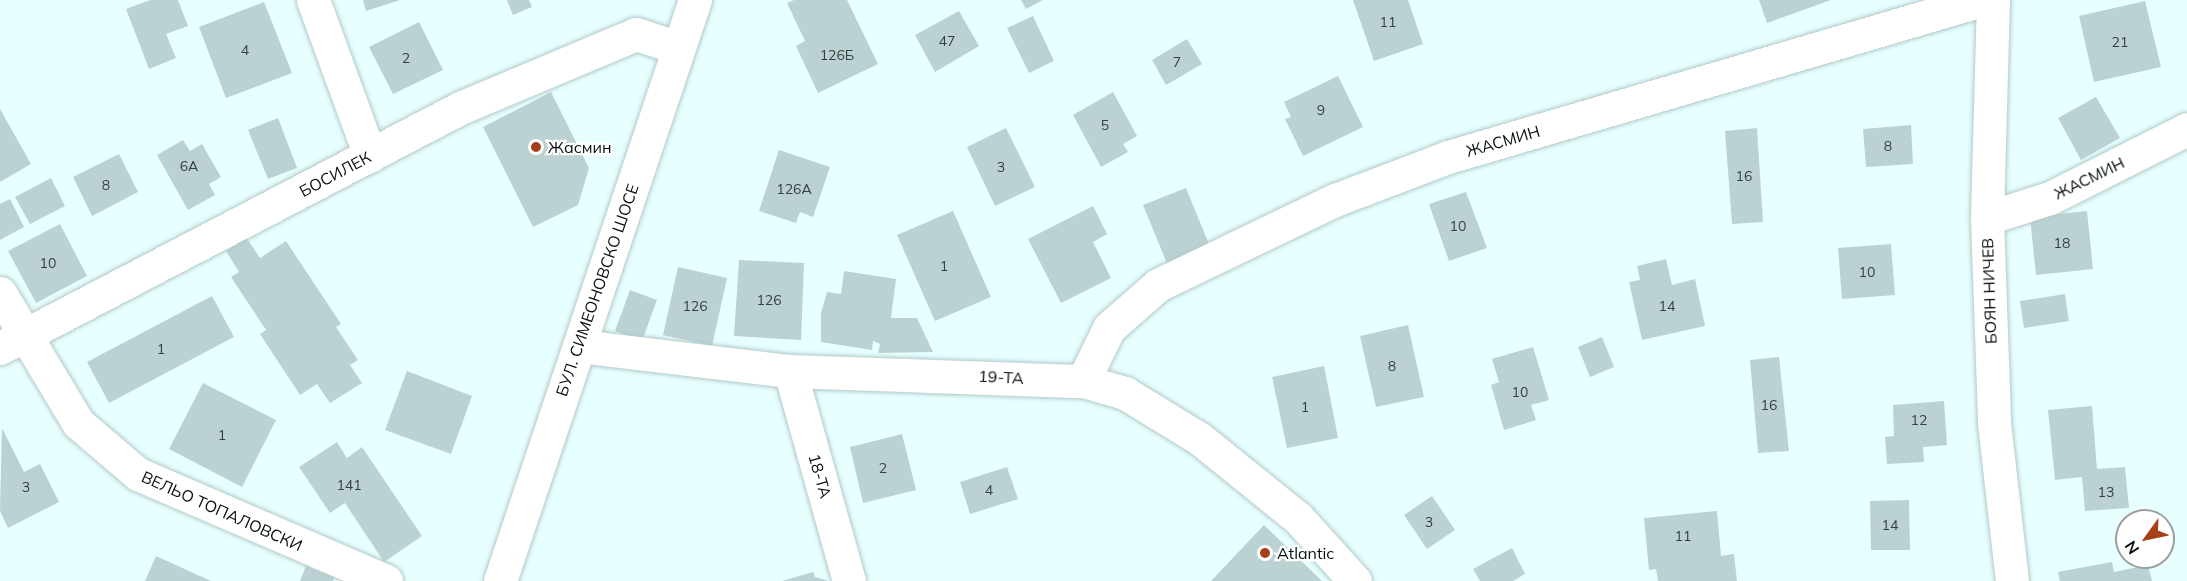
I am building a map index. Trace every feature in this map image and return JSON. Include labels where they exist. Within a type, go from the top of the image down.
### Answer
[{"type":"street","points":[[313,0],[370,156]]},
{"type":"street","name":"БУЛ. СИМЕОНОВСКО ШОСЕ","points":[[500,581],[695,0]]},
{"type":"street","name":"ЖАСМИН","points":[[1083,381],[1109,328],[1158,285],[1335,200],[1448,157],[1982,0]]},
{"type":"street","name":"БОЯН НИЧЕВ","points":[[1993,0],[1987,218],[1994,423],[2012,581]]},
{"type":"street","name":"БОСИЛЕК","points":[[11,342],[460,108],[636,34],[679,48]]},
{"type":"street","name":"ЖАСМИН","points":[[1987,218],[2050,198],[2187,129]]},
{"type":"street","name":"ВЕЛЬО ТОПАЛОВСКИ","points":[[0,293],[11,342],[78,423],[138,474],[386,581]]},
{"type":"street","name":"19-ТА","points":[[579,346],[790,371],[1083,381],[1125,393],[1200,439],[1298,518],[1355,581]]},
{"type":"street","name":"18-ТА","points":[[790,371],[849,581]]},
{"type":"building","points":[[150,0],[178,0],[188,26],[166,34],[176,58],[149,69],[126,9]]},
{"type":"building","points":[[363,0],[400,0],[366,11]]},
{"type":"building","points":[[507,0],[529,0],[532,7],[513,15]]},
{"type":"building","points":[[794,0],[847,0],[878,64],[818,93],[796,46],[805,41],[787,3]]},
{"type":"building","points":[[1021,0],[1043,0],[1026,9]]},
{"type":"building","points":[[1353,0],[1408,0],[1423,44],[1374,61]]},
{"type":"building","points":[[1759,0],[1831,0],[1767,23]]},
{"type":"building","points":[[2145,1],[2161,67],[2094,82],[2079,16]]},
{"type":"building","points":[[264,2],[292,73],[226,98],[199,27]]},
{"type":"building","points":[[959,11],[979,46],[935,72],[915,35]]},
{"type":"building","points":[[1033,16],[1054,61],[1029,73],[1007,28]]},
{"type":"building","points":[[419,22],[443,70],[393,94],[369,47]]},
{"type":"building","points":[[1187,39],[1202,64],[1166,85],[1152,60]]},
{"type":"building","points":[[1338,76],[1363,127],[1303,156],[1285,119],[1291,117],[1284,102]]},
{"type":"building","name":"Жасмин","points":[[551,92],[589,168],[578,205],[533,227],[483,127]]},
{"type":"building","points":[[1113,92],[1137,136],[1123,144],[1128,152],[1101,167],[1073,115]]},
{"type":"building","points":[[2096,97],[2120,138],[2081,160],[2058,118]]},
{"type":"building","points":[[0,109],[31,164],[0,182]]},
{"type":"building","points":[[278,118],[297,168],[268,179],[248,130]]},
{"type":"building","points":[[1911,125],[1913,164],[1866,167],[1863,129]]},
{"type":"building","points":[[1006,128],[1035,187],[995,206],[967,147]]},
{"type":"building","points":[[1757,128],[1763,222],[1732,224],[1725,131]]},
{"type":"building","points":[[183,140],[190,151],[202,144],[221,177],[209,184],[215,195],[188,210],[157,155]]},
{"type":"building","points":[[779,150],[830,167],[813,217],[800,212],[796,223],[759,211]]},
{"type":"building","points":[[119,154],[138,192],[92,216],[73,177]]},
{"type":"building","points":[[51,178],[65,206],[30,224],[15,197]]},
{"type":"building","points":[[1186,188],[1211,249],[1168,266],[1143,205]]},
{"type":"building","points":[[1466,192],[1487,248],[1449,261],[1429,204]]},
{"type":"building","points":[[10,199],[24,227],[0,240],[0,204]]},
{"type":"building","points":[[1093,206],[1107,234],[1093,242],[1111,278],[1061,303],[1028,239]]},
{"type":"building","points":[[953,211],[991,297],[935,321],[897,235]]},
{"type":"building","points":[[2087,211],[2093,269],[2036,275],[2030,217]]},
{"type":"building","points":[[60,224],[87,276],[36,303],[8,251]]},
{"type":"building","points":[[246,237],[260,258],[286,241],[341,324],[336,327],[358,360],[350,365],[362,383],[330,403],[317,384],[300,395],[260,334],[266,330],[231,277],[239,272],[226,251]]},
{"type":"building","points":[[1891,244],[1895,295],[1842,299],[1838,248]]},
{"type":"building","points":[[1666,259],[1672,285],[1695,279],[1705,326],[1642,340],[1629,282],[1640,280],[1637,266]]},
{"type":"building","points":[[739,260],[804,263],[801,340],[734,336]]},
{"type":"building","points":[[678,267],[727,278],[712,346],[663,335]]},
{"type":"building","points":[[844,271],[896,279],[891,318],[917,318],[933,352],[878,353],[880,344],[873,341],[872,350],[821,342],[821,313],[827,292],[841,294]]},
{"type":"building","points":[[630,290],[657,300],[642,341],[615,331]]},
{"type":"building","points":[[2065,294],[2069,321],[2024,328],[2020,301]]},
{"type":"building","points":[[212,296],[234,337],[109,403],[87,362]]},
{"type":"building","points":[[1408,325],[1424,397],[1376,407],[1360,336]]},
{"type":"building","points":[[1602,337],[1614,367],[1590,377],[1578,347]]},
{"type":"building","points":[[1533,347],[1549,400],[1531,405],[1536,420],[1504,430],[1491,385],[1499,382],[1492,359]]},
{"type":"building","points":[[1779,357],[1789,451],[1758,453],[1750,360]]},
{"type":"building","points":[[1324,366],[1338,438],[1287,448],[1272,377]]},
{"type":"building","points":[[407,371],[472,396],[451,454],[385,430]]},
{"type":"building","points":[[203,383],[276,420],[242,487],[169,449]]},
{"type":"building","points":[[1944,401],[1947,445],[1923,447],[1924,462],[1887,464],[1885,437],[1894,436],[1893,405]]},
{"type":"building","points":[[2092,406],[2097,469],[2125,467],[2129,508],[2085,511],[2082,477],[2055,480],[2048,410]]},
{"type":"building","points":[[2,428],[24,472],[40,464],[59,502],[8,528],[0,511]]},
{"type":"building","points":[[902,434],[916,490],[863,503],[850,447]]},
{"type":"building","points":[[337,442],[347,458],[362,447],[422,536],[384,562],[345,503],[330,513],[299,467]]},
{"type":"building","points":[[1007,467],[1018,499],[970,514],[960,482]]},
{"type":"building","points":[[1432,496],[1455,530],[1427,549],[1404,515]]},
{"type":"building","points":[[1909,500],[1910,550],[1871,550],[1870,501]]},
{"type":"building","points":[[1717,511],[1721,556],[1734,554],[1737,581],[1658,581],[1656,569],[1649,570],[1644,518]]},
{"type":"building","name":"Atlantic","points":[[1264,525],[1322,581],[1211,581]]},
{"type":"building","points":[[1512,548],[1525,574],[1513,581],[1480,581],[1473,569]]},
{"type":"building","points":[[156,556],[211,581],[145,581]]},
{"type":"building","points":[[2112,562],[2114,572],[2149,569],[2152,581],[2060,581],[2058,572]]},
{"type":"building","points":[[306,566],[334,577],[333,581],[300,581]]},
{"type":"building","points":[[813,572],[815,577],[829,581],[782,581]]},
{"type":"place","name":"Жасмин","points":[[536,147]]},
{"type":"place","name":"Atlantic","points":[[1265,553]]}]
